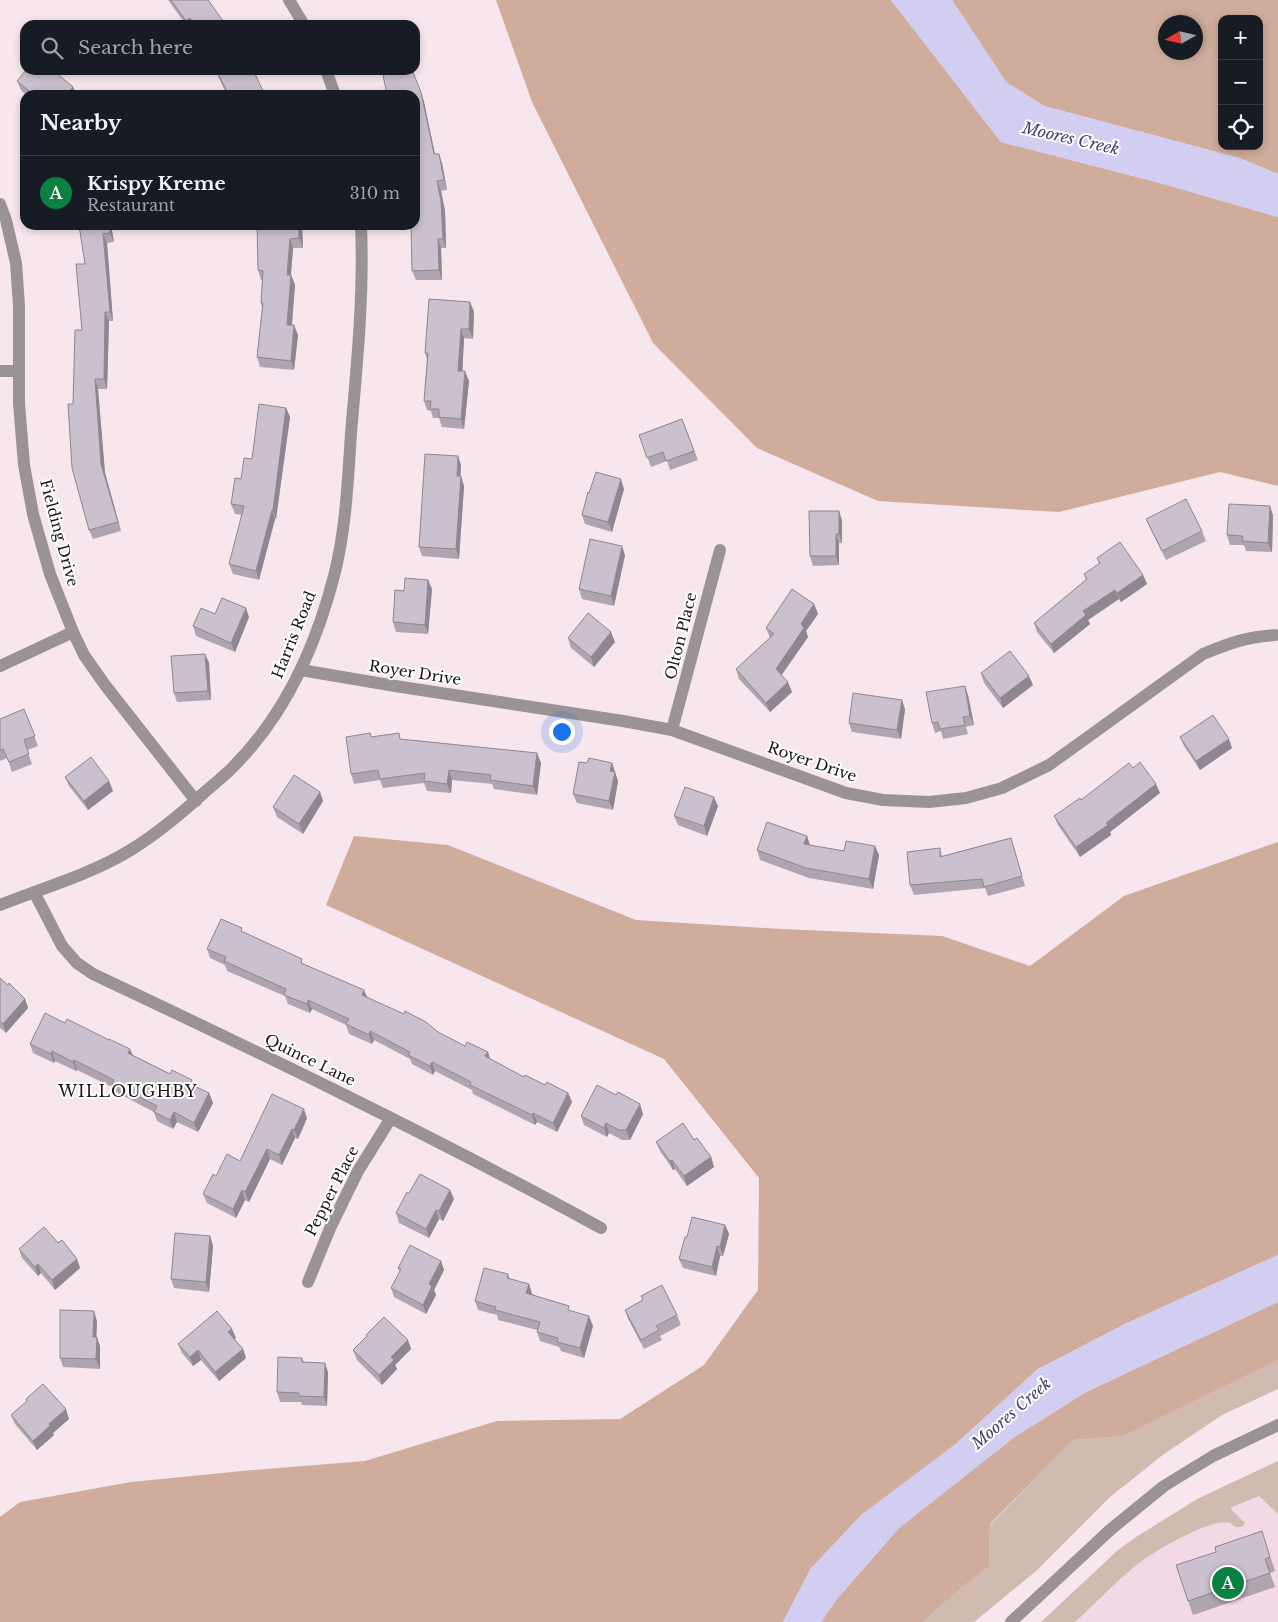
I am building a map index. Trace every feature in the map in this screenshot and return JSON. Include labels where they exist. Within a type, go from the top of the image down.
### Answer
[{"type":"street","points":[[289,0],[301,20]]},
{"type":"street","points":[[328,75],[333,90]]},
{"type":"street","name":"Fielding Drive","points":[[0,204],[6,220],[16,263],[19,306],[18,403],[24,465],[34,514],[50,574],[84,655],[105,685],[196,801]]},
{"type":"street","name":"Harris Road","points":[[0,905],[88,872],[128,852],[158,832],[232,768],[261,734],[286,697],[301,670],[320,621],[335,571],[343,530],[356,385],[361,290],[361,230]]},
{"type":"street","points":[[0,371],[18,371]]},
{"type":"street","name":"Olton Place","points":[[672,730],[720,550]]},
{"type":"street","points":[[0,666],[73,632]]},
{"type":"street","name":"Royer Drive","points":[[301,670],[672,730],[846,792],[883,800],[929,802],[966,798],[1002,788],[1049,765],[1203,654],[1252,636],[1275,635]]},
{"type":"street","name":"Quince Lane","points":[[34,892],[62,946],[77,963],[93,974],[226,1036],[391,1118],[601,1228]]},
{"type":"street","name":"Pepper Place","points":[[308,1282],[331,1226],[350,1187],[391,1118]]},
{"type":"street","points":[[1012,1622],[1110,1530],[1164,1486],[1214,1456],[1278,1425]]},
{"type":"shaded area","points":[[496,0],[891,0],[1001,142],[1160,183],[1278,217],[1278,486],[1220,472],[1059,512],[878,501],[757,448],[653,343],[532,102]]},
{"type":"shaded area","points":[[952,0],[1278,0],[1278,174],[1239,158],[1044,106],[1006,82]]},
{"type":"shaded area","points":[[354,836],[448,845],[636,920],[942,936],[1030,966],[1124,896],[1278,842],[1278,1255],[1127,1323],[1038,1369],[958,1442],[811,1568],[783,1622],[0,1622],[0,1517],[20,1502],[131,1482],[365,1461],[497,1421],[620,1419],[704,1365],[758,1290],[759,1178],[664,1059],[326,905]]},
{"type":"shaded area","points":[[1278,1302],[1278,1360],[1124,1436],[1073,1440],[990,1524],[989,1567],[962,1587],[923,1622],[821,1622],[836,1600],[899,1528],[1013,1438],[1086,1392]]},
{"type":"shaded area","points":[[1278,1360],[1278,1389],[1222,1415],[1164,1454],[1110,1497],[1036,1571],[974,1622],[923,1622],[962,1587],[989,1567],[990,1525],[1073,1440],[1124,1436]]},
{"type":"shaded area","points":[[1278,1461],[1278,1514],[1259,1496],[1230,1508],[1245,1523],[1242,1527],[1236,1527],[1230,1523],[1221,1523],[1180,1538],[1134,1567],[1075,1622],[1041,1622],[1118,1550],[1133,1539],[1197,1499]]},
{"type":"shaded area","points":[[1278,1465],[1278,1622],[1045,1622]]},
{"type":"water","name":"Moores Creek","points":[[891,0],[952,0],[1006,82],[1044,106],[1239,158],[1278,174],[1278,217],[1160,183],[1001,142]]},
{"type":"water","name":"Moores Creek","points":[[1278,1255],[1278,1302],[1086,1392],[1013,1438],[899,1528],[836,1600],[821,1622],[783,1622],[811,1568],[861,1515],[958,1442],[1038,1369],[1127,1323]]},
{"type":"building","points":[[171,0],[208,0],[222,20],[191,20],[190,18],[185,20]]},
{"type":"building","points":[[22,75],[59,75],[73,87],[70,90],[28,90],[17,81]]},
{"type":"building","points":[[219,75],[255,75],[263,90],[226,90]]},
{"type":"building","points":[[383,75],[414,75],[421,92],[434,154],[439,154],[444,180],[437,181],[441,201],[443,239],[438,239],[439,270],[412,271],[411,230],[420,230],[420,90],[386,90]]},
{"type":"building","points":[[80,230],[110,230],[110,233],[103,234],[110,312],[105,312],[104,379],[95,379],[101,464],[118,522],[89,530],[72,468],[68,404],[73,404],[75,330],[82,330],[76,264],[85,264]]},
{"type":"building","points":[[257,230],[299,230],[299,238],[290,239],[287,275],[291,275],[287,325],[294,325],[291,361],[257,357],[263,303],[261,303],[263,271],[258,270]]},
{"type":"building","points":[[429,299],[470,302],[469,329],[461,329],[458,371],[465,371],[461,419],[439,417],[439,409],[430,409],[431,401],[424,401],[428,353],[425,353]]},
{"type":"building","points":[[259,404],[286,408],[273,510],[256,571],[229,564],[244,506],[231,504],[235,478],[241,479],[244,458],[252,459]]},
{"type":"building","points":[[682,419],[694,451],[666,461],[663,452],[647,458],[639,435]]},
{"type":"building","points":[[425,454],[458,456],[457,476],[461,476],[456,549],[419,547]]},
{"type":"building","points":[[596,472],[621,479],[608,522],[582,515]]},
{"type":"building","points":[[1186,499],[1202,531],[1162,551],[1146,519]]},
{"type":"building","points":[[1229,504],[1270,506],[1268,543],[1242,541],[1243,536],[1227,535]]},
{"type":"building","points":[[809,511],[839,511],[839,534],[836,534],[836,556],[810,556]]},
{"type":"building","points":[[590,539],[622,546],[611,596],[579,589]]},
{"type":"building","points":[[1120,542],[1143,575],[1117,593],[1115,590],[1083,611],[1086,615],[1051,644],[1034,623],[1087,579],[1084,574],[1100,563],[1097,558]]},
{"type":"building","points":[[405,578],[428,580],[425,625],[393,622],[395,590],[404,591]]},
{"type":"building","points":[[792,589],[814,604],[801,624],[804,628],[776,669],[788,682],[766,703],[736,669],[774,634],[766,628]]},
{"type":"building","points":[[222,598],[246,608],[231,643],[193,626],[201,608],[215,614]]},
{"type":"building","points":[[588,613],[611,632],[591,657],[568,638]]},
{"type":"building","points":[[1010,651],[1029,676],[1000,698],[981,673]]},
{"type":"building","points":[[205,654],[208,691],[174,693],[171,656]]},
{"type":"building","points":[[965,686],[970,716],[963,717],[965,725],[940,729],[938,722],[932,723],[926,692]]},
{"type":"building","points":[[853,693],[902,700],[897,730],[849,723]]},
{"type":"building","points":[[24,709],[35,736],[24,740],[29,754],[9,762],[3,749],[0,750],[0,719]]},
{"type":"building","points":[[1213,715],[1229,739],[1196,761],[1180,737]]},
{"type":"building","points":[[370,733],[371,737],[399,733],[400,739],[537,753],[533,786],[490,780],[491,775],[449,770],[447,784],[424,781],[425,773],[380,779],[378,770],[351,774],[346,737]]},
{"type":"building","points":[[91,757],[109,781],[84,801],[65,777]]},
{"type":"building","points":[[589,758],[612,763],[610,771],[615,772],[609,801],[573,794],[579,762],[587,763]]},
{"type":"building","points":[[1140,762],[1156,784],[1106,823],[1108,825],[1076,847],[1054,816],[1080,798],[1081,800],[1129,763],[1133,768]]},
{"type":"building","points":[[294,775],[320,792],[299,824],[273,807]]},
{"type":"building","points":[[685,787],[714,797],[704,826],[674,816]]},
{"type":"building","points":[[767,822],[807,836],[804,844],[844,851],[846,841],[875,846],[869,879],[806,868],[757,850]]},
{"type":"building","points":[[1011,838],[1022,876],[984,887],[982,879],[910,885],[907,852],[940,848],[940,857]]},
{"type":"building","points":[[221,919],[242,928],[241,931],[302,959],[301,963],[364,990],[362,995],[404,1014],[405,1011],[426,1022],[438,1032],[465,1046],[467,1042],[488,1052],[485,1056],[524,1077],[525,1075],[545,1085],[547,1082],[568,1093],[553,1123],[470,1085],[471,1082],[432,1062],[430,1066],[408,1055],[410,1052],[370,1031],[369,1035],[346,1024],[349,1019],[308,1000],[307,1004],[284,995],[286,989],[224,961],[226,957],[207,949]]},
{"type":"building","points":[[0,978],[8,985],[9,983],[25,999],[3,1024],[0,1021]]},
{"type":"building","points":[[45,1013],[65,1023],[67,1019],[130,1049],[128,1053],[170,1074],[172,1070],[192,1080],[190,1084],[209,1093],[194,1123],[174,1112],[170,1120],[154,1112],[157,1106],[112,1083],[114,1080],[74,1060],[73,1062],[52,1051],[51,1054],[30,1044]]},
{"type":"building","points":[[597,1085],[616,1095],[618,1092],[640,1104],[626,1130],[619,1130],[606,1123],[604,1128],[581,1116]]},
{"type":"building","points":[[272,1094],[304,1109],[279,1155],[267,1149],[245,1192],[242,1190],[233,1209],[203,1194],[213,1174],[216,1176],[227,1154],[240,1161]]},
{"type":"building","points":[[683,1123],[694,1140],[697,1138],[711,1157],[684,1176],[656,1142]]},
{"type":"building","points":[[420,1174],[450,1190],[439,1211],[436,1210],[426,1229],[396,1213],[407,1192],[409,1193]]},
{"type":"building","points":[[692,1217],[725,1225],[720,1247],[717,1246],[712,1267],[679,1259]]},
{"type":"building","points":[[44,1227],[58,1243],[62,1240],[77,1259],[52,1280],[38,1264],[35,1267],[19,1249]]},
{"type":"building","points":[[175,1233],[210,1236],[206,1282],[171,1279]]},
{"type":"building","points":[[410,1245],[441,1261],[429,1284],[432,1286],[423,1305],[391,1288],[401,1269],[398,1268]]},
{"type":"building","points":[[484,1268],[508,1274],[507,1278],[529,1284],[526,1293],[569,1306],[568,1310],[589,1316],[580,1348],[557,1342],[558,1338],[537,1332],[540,1322],[495,1310],[496,1307],[475,1301]]},
{"type":"building","points":[[662,1285],[677,1315],[656,1326],[659,1330],[641,1340],[625,1310],[643,1300],[641,1296]]},
{"type":"building","points":[[60,1310],[94,1311],[93,1337],[97,1337],[96,1359],[60,1358]]},
{"type":"building","points":[[217,1311],[232,1329],[228,1332],[243,1349],[215,1372],[198,1350],[190,1357],[178,1344]]},
{"type":"building","points":[[384,1317],[408,1340],[391,1357],[394,1360],[379,1375],[353,1350]]},
{"type":"building","points":[[278,1357],[302,1358],[302,1362],[325,1363],[324,1397],[299,1396],[299,1393],[277,1392]]},
{"type":"building","points":[[43,1384],[66,1409],[33,1441],[11,1415]]},
{"type":"building","points":[[1262,1531],[1270,1557],[1265,1559],[1270,1573],[1188,1601],[1176,1565],[1216,1552],[1215,1547]]},
{"type":"place","name":"Krispy Kreme","points":[[1228,1583]]},
{"type":"district","name":"WILLOUGHBY","points":[[128,1091]]}]
